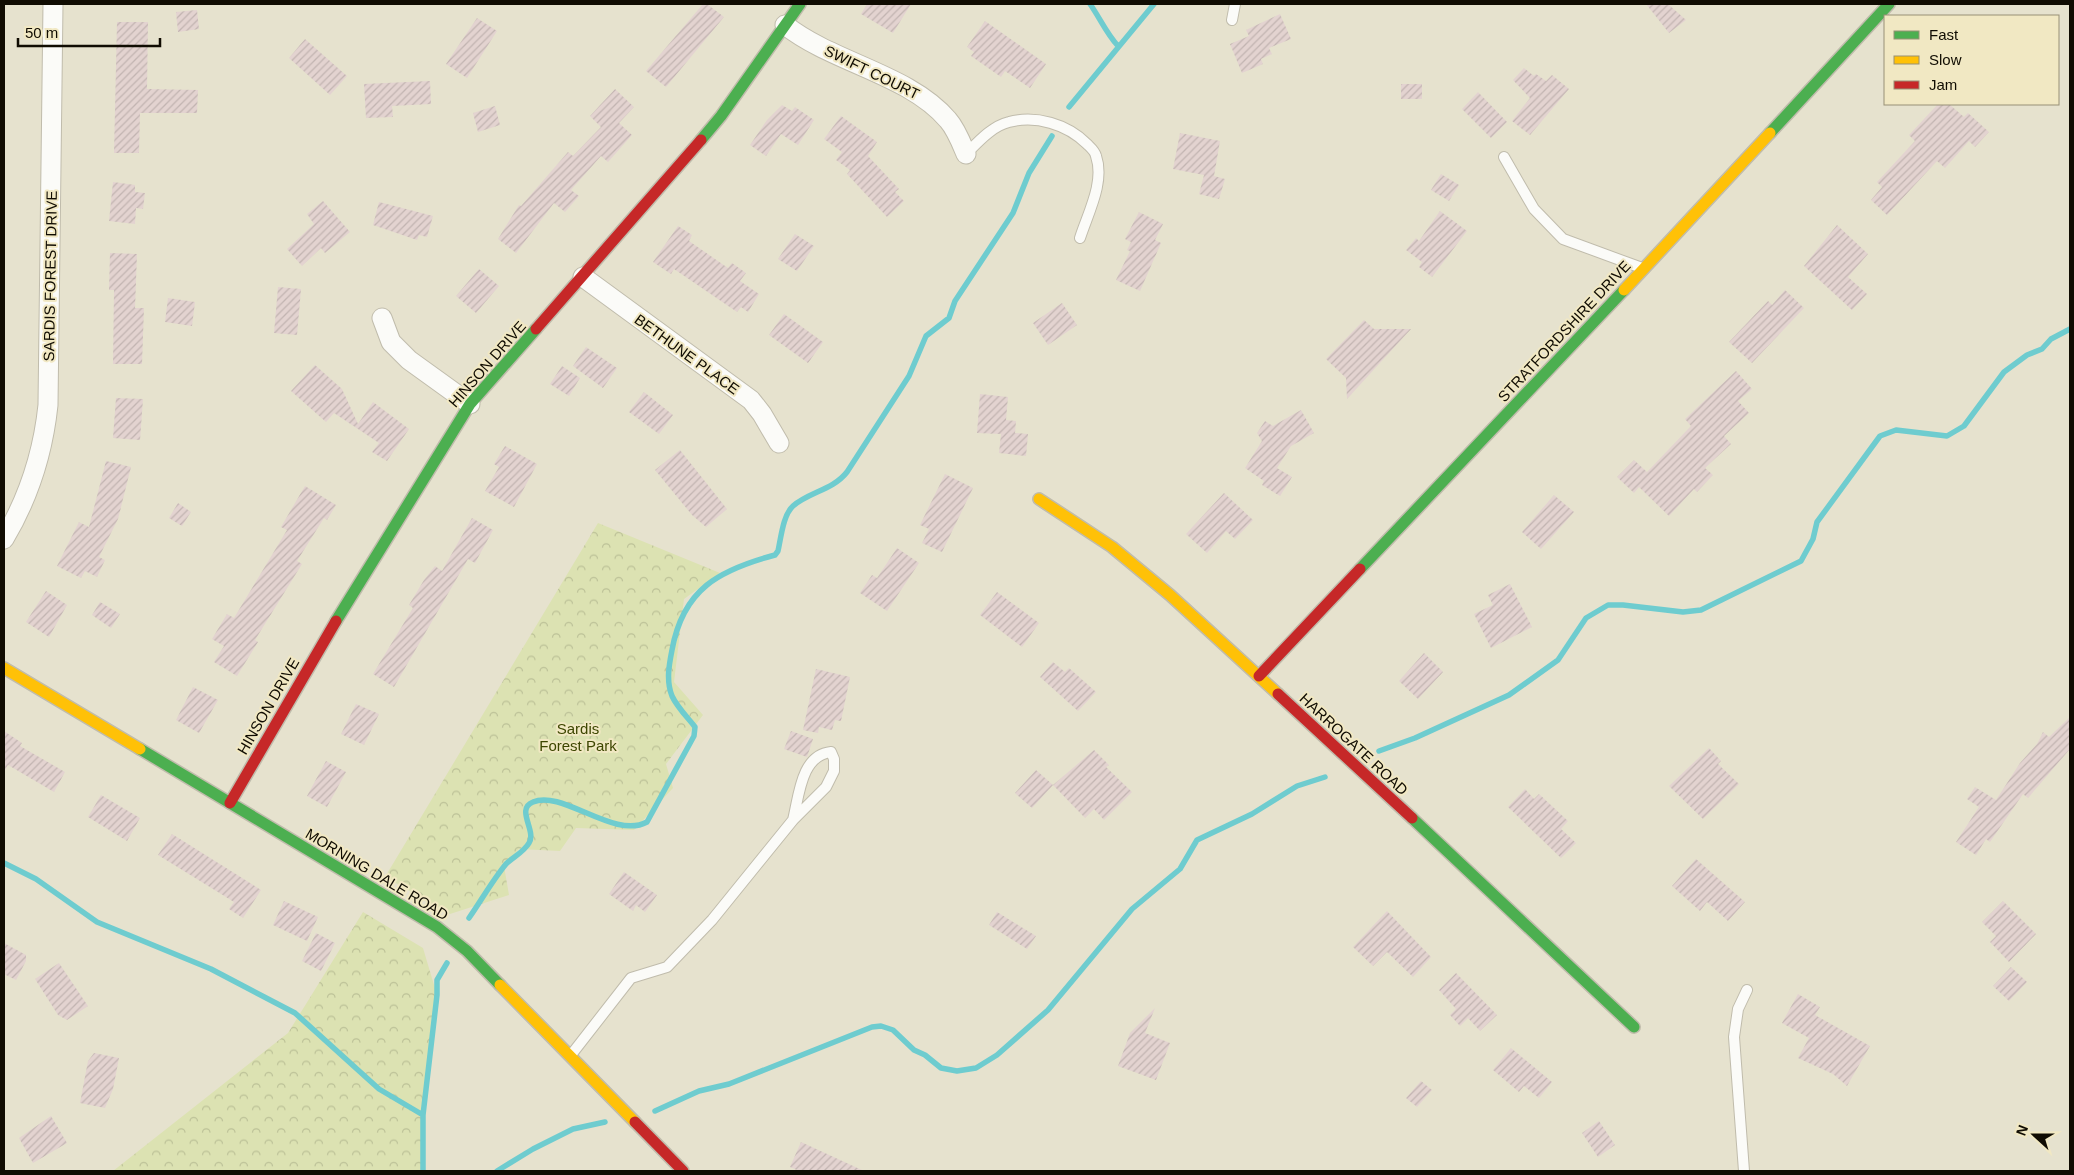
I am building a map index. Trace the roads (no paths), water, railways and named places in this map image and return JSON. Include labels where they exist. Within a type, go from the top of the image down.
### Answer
[{"type":"street","name":"SARDIS FOREST DRIVE","points":[[4,539],[38,465],[44,441],[48,405],[53,4]]},
{"type":"street","name":"HINSON DRIVE","points":[[230,803],[361,578],[470,404],[583,277],[721,116],[800,4]]},
{"type":"street","name":"STRATFORDSHIRE DRIVE","points":[[1259,676],[1643,269],[1889,4]]},
{"type":"street","name":"SWIFT COURT","points":[[785,25],[834,55],[922,96],[948,120],[966,154]]},
{"type":"street","name":"BETHUNE PLACE","points":[[583,277],[750,400],[762,414],[779,443]]},
{"type":"street","points":[[382,318],[391,342],[410,360],[470,404]]},
{"type":"street","name":"HARROGATE ROAD","points":[[1040,499],[1112,547],[1170,595],[1445,848],[1634,1027]]},
{"type":"street","name":"MORNING DALE ROAD","points":[[4,668],[445,933],[467,951],[683,1171]]},
{"type":"lane","points":[[1232,20],[1235,4]]},
{"type":"lane","points":[[966,154],[988,133],[1008,122],[1040,120],[1065,127],[1079,136],[1096,154],[1098,172],[1098,186],[1080,238]]},
{"type":"lane","points":[[1504,156],[1534,209],[1563,240],[1643,269]]},
{"type":"lane","points":[[570,1056],[631,978],[667,967],[680,956],[712,920],[793,820],[826,787],[834,771],[834,759],[830,752],[820,753],[811,761],[804,776],[793,820]]},
{"type":"lane","points":[[1744,1171],[1734,1037],[1738,1009],[1747,990]]},
{"type":"waterway","points":[[1090,4],[1118,46]]},
{"type":"waterway","points":[[1069,107],[1154,4]]},
{"type":"waterway","points":[[469,918],[506,864],[529,843],[531,838],[526,810],[528,805],[533,802],[545,800],[558,802],[619,825],[634,826],[647,822],[694,736],[695,727],[674,700],[670,690],[669,679],[669,667],[677,629],[685,612],[695,597],[707,585],[721,576],[737,568],[775,555],[778,551],[787,515],[793,506],[806,497],[835,483],[847,472],[909,376],[926,336],[949,318],[955,301],[1013,213],[1029,173],[1052,136]]},
{"type":"waterway","points":[[1379,751],[1415,738],[1509,695],[1558,660],[1586,618],[1608,605],[1683,612],[1701,610],[1801,561],[1813,539],[1817,522],[1880,436],[1896,430],[1947,436],[1964,426],[2004,372],[2027,355],[2042,349],[2051,339],[2070,329]]},
{"type":"waterway","points":[[655,1111],[699,1091],[729,1084],[872,1027],[881,1026],[893,1030],[914,1050],[925,1055],[941,1068],[957,1071],[976,1068],[997,1055],[1048,1010],[1132,909],[1180,869],[1197,840],[1252,814],[1297,786],[1325,777]]},
{"type":"waterway","points":[[4,863],[36,879],[97,922],[211,969],[295,1013],[379,1089],[423,1115]]},
{"type":"waterway","points":[[423,1171],[423,1115],[437,995],[437,980],[447,963]]},
{"type":"waterway","points":[[497,1171],[533,1149],[573,1129],[605,1122]]},
{"type":"park label","name":"Sardis Forest Park","points":[[578,736]]}]
